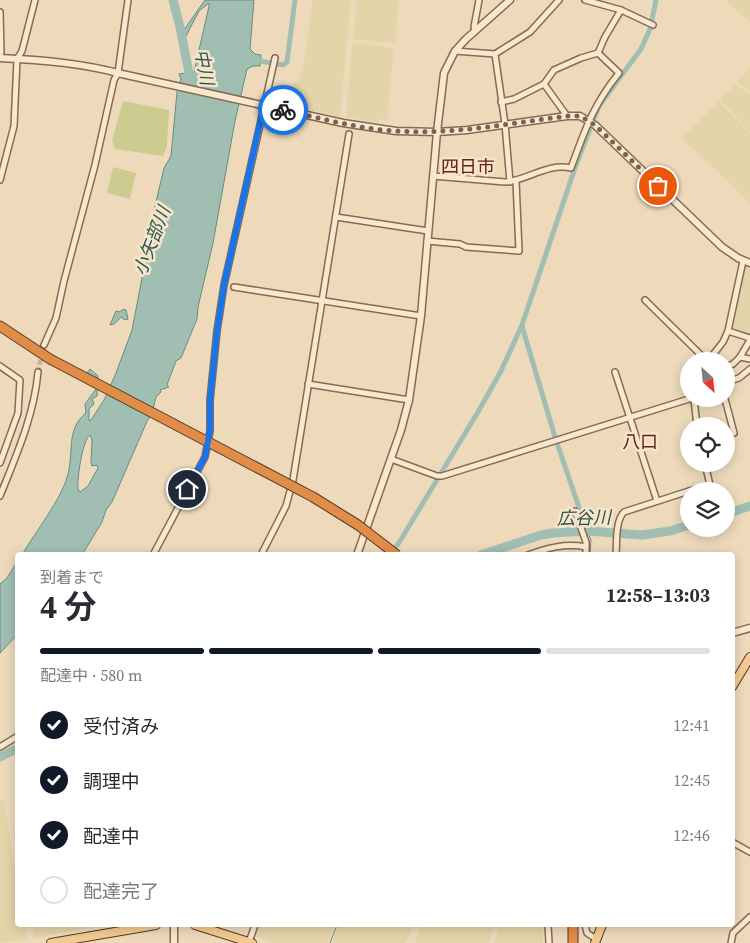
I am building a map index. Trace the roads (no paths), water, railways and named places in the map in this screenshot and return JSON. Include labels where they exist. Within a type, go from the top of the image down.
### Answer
[{"type":"highway","points":[[0,326],[50,359],[313,497],[358,525],[393,552]]},
{"type":"highway","points":[[573,927],[573,943]]},
{"type":"main road","points":[[735,682],[750,657]]},
{"type":"main road","points":[[51,943],[144,927]]},
{"type":"main road","points":[[201,927],[250,942]]},
{"type":"street","points":[[0,180],[14,126],[17,59],[22,51],[35,0]]},
{"type":"street","points":[[44,345],[56,318],[95,165],[114,80],[120,74],[128,0]]},
{"type":"street","points":[[476,30],[474,27],[479,0]]},
{"type":"street","points":[[358,552],[401,430],[409,400],[421,316],[444,72],[455,51],[510,0]]},
{"type":"street","points":[[455,51],[496,54],[530,32],[559,0]]},
{"type":"street","points":[[586,0],[621,10],[653,25]]},
{"type":"street","points":[[598,54],[604,37],[621,10]]},
{"type":"street","points":[[0,12],[1,55],[17,59],[70,62],[96,67],[120,74],[379,130],[437,132],[580,116],[591,122],[722,247],[747,262],[728,331],[714,352]]},
{"type":"street","points":[[496,54],[510,182]]},
{"type":"street","points":[[501,102],[514,99],[544,84],[554,70],[581,58],[598,54]]},
{"type":"street","points":[[433,176],[510,182],[558,166],[571,168],[607,88],[619,73],[598,54]]},
{"type":"street","points":[[155,552],[205,457],[210,430],[210,400],[224,285],[275,58]]},
{"type":"street","points":[[544,84],[568,116]]},
{"type":"street","points":[[263,552],[286,506],[293,480],[349,134]]},
{"type":"street","points":[[427,241],[460,244],[466,247],[519,251],[516,181]]},
{"type":"street","points":[[336,217],[428,231]]},
{"type":"street","points":[[234,287],[421,316]]},
{"type":"street","points":[[645,300],[699,352]]},
{"type":"street","points":[[728,331],[750,339],[735,362]]},
{"type":"street","points":[[740,357],[750,359]]},
{"type":"street","points":[[0,366],[20,380],[18,414],[0,463]]},
{"type":"street","points":[[735,379],[750,369]]},
{"type":"street","points":[[0,496],[20,446],[36,393],[38,372]]},
{"type":"street","points":[[615,372],[656,501]]},
{"type":"street","points":[[308,384],[409,400]]},
{"type":"street","points":[[391,459],[437,476],[442,476],[680,402]]},
{"type":"street","points":[[616,552],[620,515],[680,494]]},
{"type":"street","points":[[575,511],[584,535],[586,552]]},
{"type":"street","points":[[536,552],[550,547],[571,545],[586,547]]},
{"type":"street","points":[[735,632],[750,628]]},
{"type":"street","points":[[0,747],[15,738]]},
{"type":"street","points":[[735,844],[750,852]]},
{"type":"street","points":[[731,943],[733,934],[750,917]]},
{"type":"street","points":[[174,927],[174,943]]},
{"type":"street","points":[[250,942],[254,927]]},
{"type":"street","points":[[548,927],[549,943]]},
{"type":"street","points":[[586,927],[587,933],[598,935]]},
{"type":"water","points":[[205,0],[254,0],[250,49],[255,54],[261,55],[260,66],[253,66],[247,69],[235,121],[197,319],[181,358],[176,361],[167,385],[169,387],[160,390],[161,392],[156,397],[151,417],[148,419],[112,502],[84,552],[24,552],[65,484],[70,465],[73,433],[80,419],[86,413],[85,404],[96,389],[96,377],[84,377],[90,369],[98,376],[97,396],[92,399],[94,404],[89,409],[89,421],[104,400],[132,330],[143,273],[155,235],[152,219],[164,168],[171,156],[177,92],[181,79],[179,74],[194,72],[209,3],[199,11],[186,36],[184,30]],"holes":[[[90,435],[92,440],[92,466],[97,465],[98,468],[88,486],[80,492],[78,489],[79,469],[82,452]]]},
{"type":"water","points":[[124,309],[128,319],[125,320],[121,317],[114,324],[110,325],[116,311],[119,312]]},
{"type":"water","points":[[15,565],[15,637],[0,653],[0,584],[7,578]]},
{"type":"waterway","name":"中川","points":[[173,0],[191,83]]},
{"type":"waterway","points":[[254,60],[283,65],[287,62],[295,0]]},
{"type":"waterway","points":[[392,552],[501,371],[522,325],[576,165],[599,106],[641,49],[650,29],[656,0]]},
{"type":"waterway","points":[[522,326],[555,437],[587,531]]},
{"type":"waterway","name":"広谷川","points":[[735,511],[750,506]]},
{"type":"waterway","name":"広谷川","points":[[490,552],[541,535],[553,533],[587,531],[642,535],[680,528]]},
{"type":"waterway","points":[[587,531],[591,540],[590,552]]},
{"type":"waterway","name":"広谷川","points":[[0,757],[15,750]]},
{"type":"waterway","points":[[330,943],[336,927]]},
{"type":"tunnel","points":[[38,372],[44,345]]},
{"type":"district","name":"四日市","points":[[468,167]]},
{"type":"district","name":"八口","points":[[640,442]]},
{"type":"water label","name":"小矢部川","points":[[152,241]]}]
